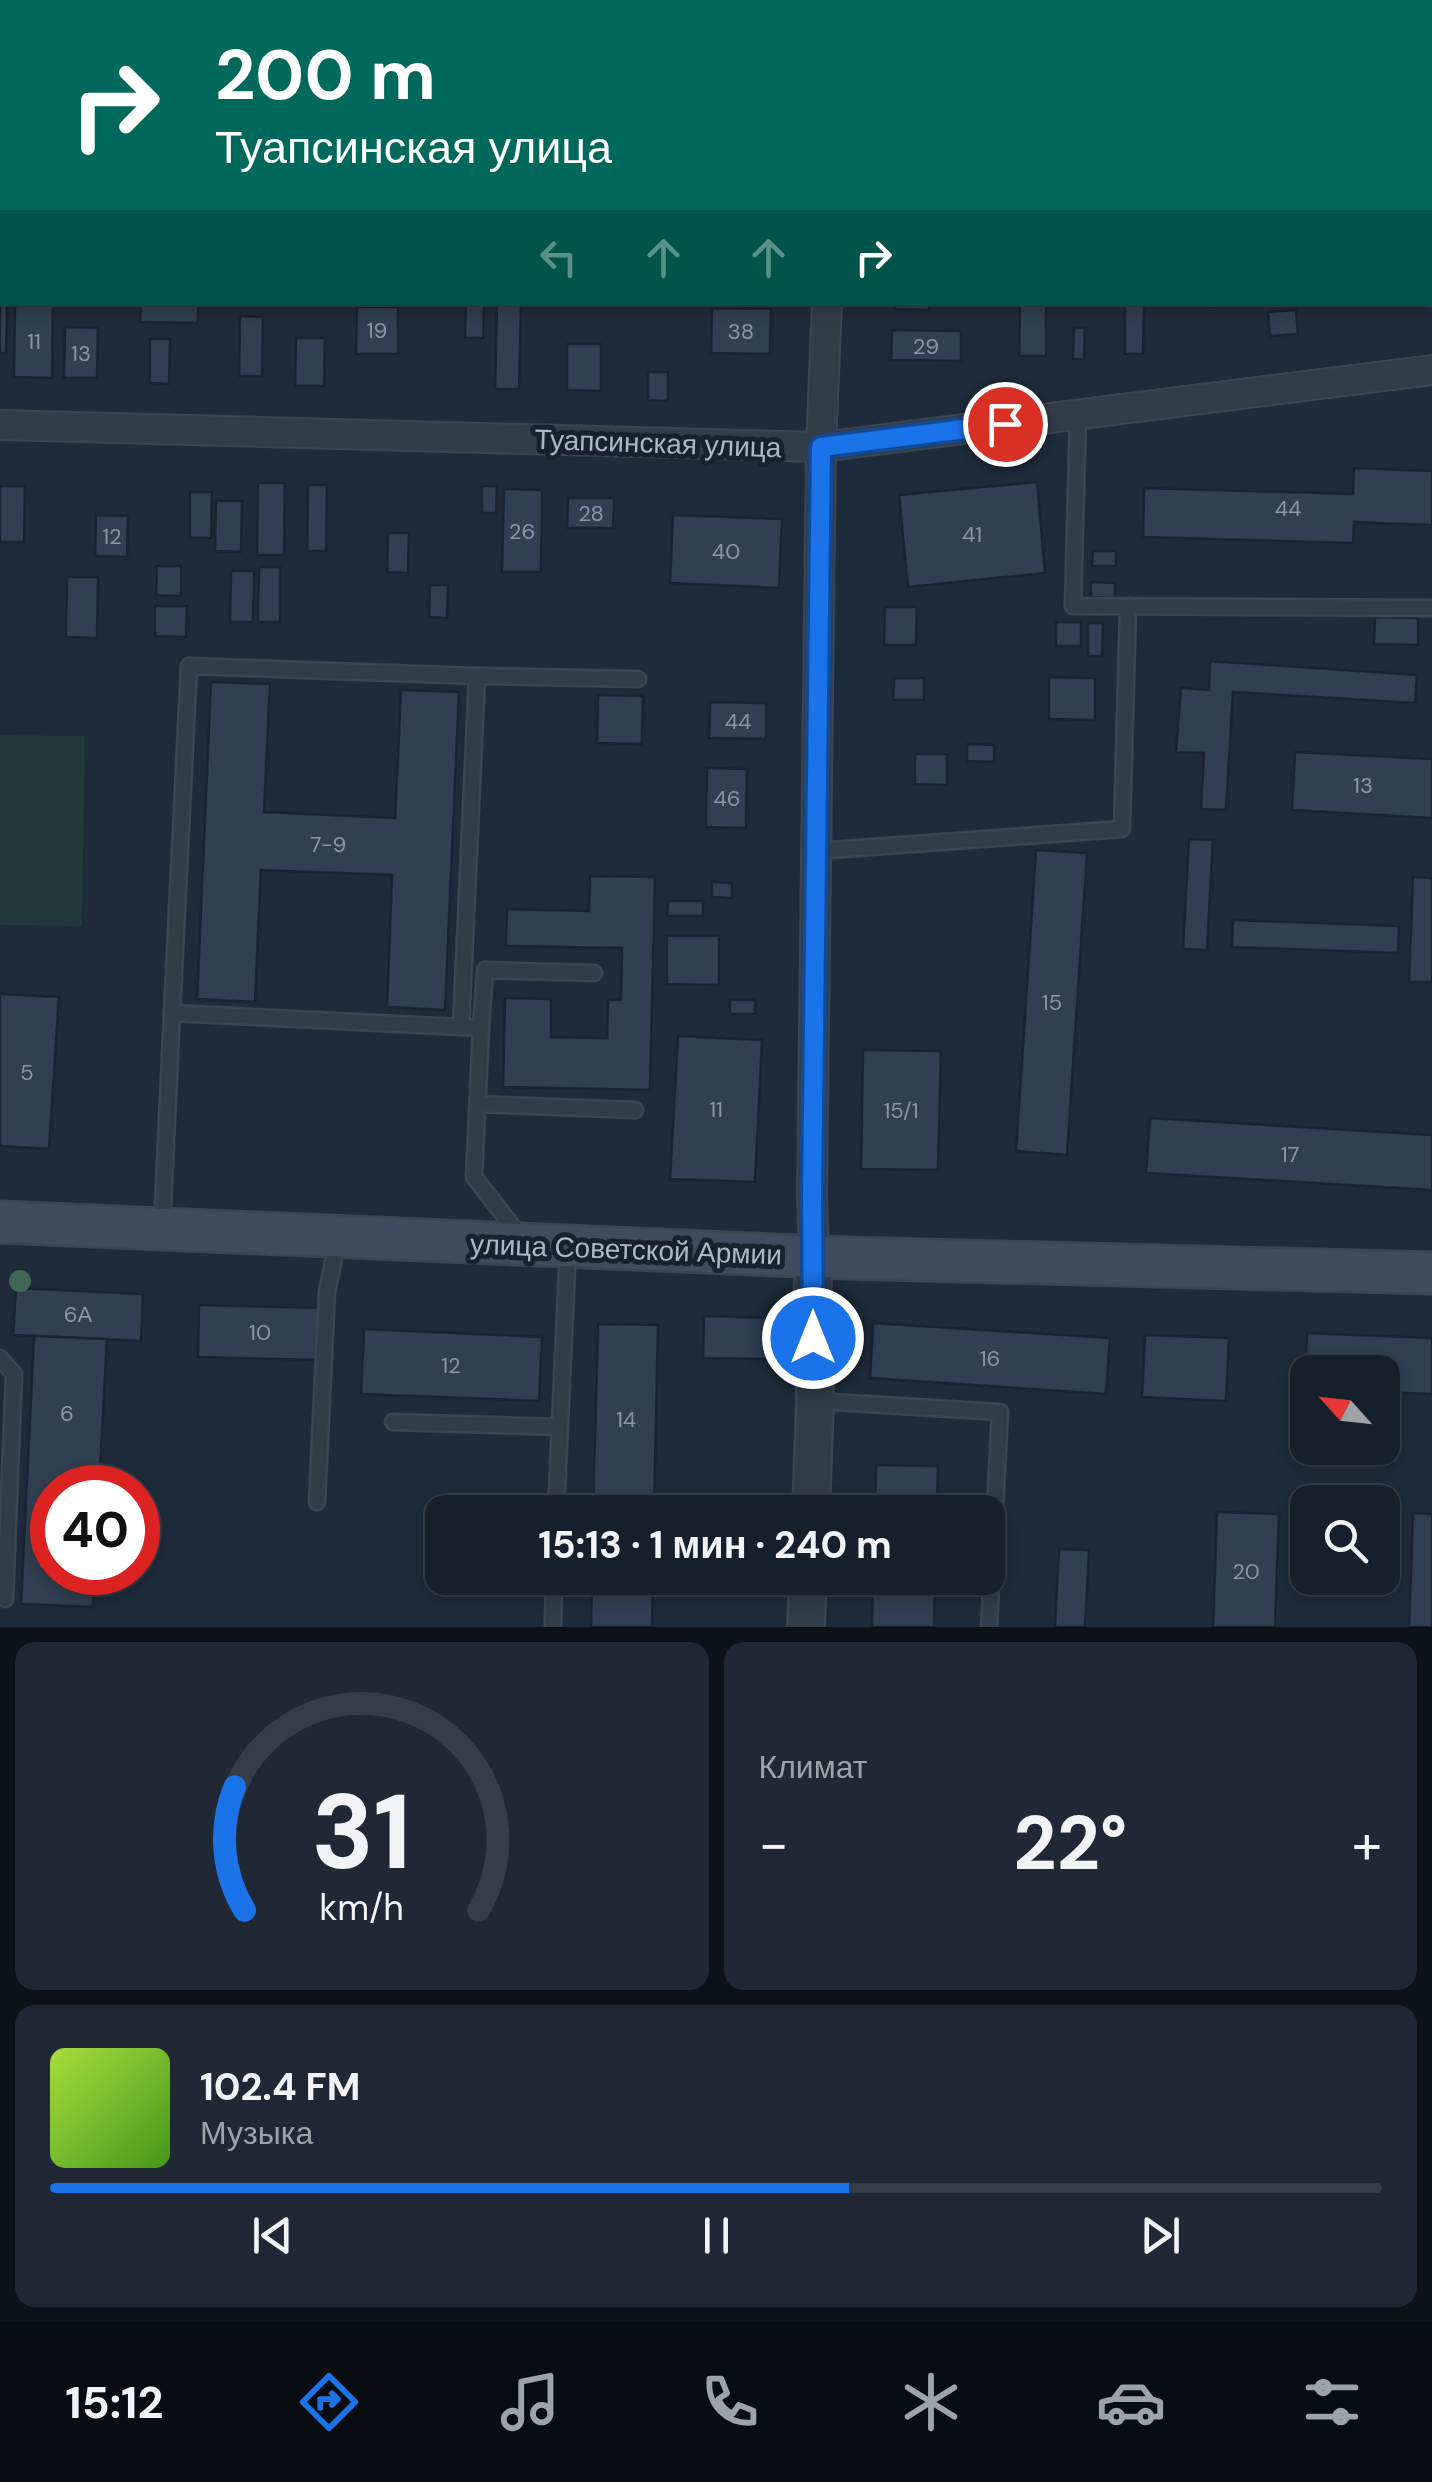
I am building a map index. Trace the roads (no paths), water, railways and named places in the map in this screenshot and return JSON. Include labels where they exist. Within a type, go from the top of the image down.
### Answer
[{"type":"main road","name":"улица Советской Армии","points":[[0,1222],[814,1256],[1432,1273]]},
{"type":"street","points":[[811,1495],[815,1401],[812,1194],[821,447],[827,305]]},
{"type":"street","name":"Туапсинская улица","points":[[0,425],[821,447],[1432,370]]},
{"type":"street","points":[[806,1627],[807,1595]]},
{"type":"lane","points":[[1078,414],[1073,606],[1432,608]]},
{"type":"lane","points":[[816,851],[1122,829],[1128,606]]},
{"type":"lane","points":[[162,1228],[189,666],[638,678]]},
{"type":"lane","points":[[461,1027],[477,676]]},
{"type":"lane","points":[[527,1245],[474,1177],[485,970],[594,973]]},
{"type":"lane","points":[[172,1012],[481,1028]]},
{"type":"lane","points":[[478,1104],[635,1110]]},
{"type":"lane","points":[[317,1502],[327,1292],[338,1237]]},
{"type":"lane","points":[[557,1495],[568,1247]]},
{"type":"lane","points":[[0,1358],[14,1374],[7,1393],[5,1599]]},
{"type":"lane","points":[[815,1401],[1000,1412],[989,1627]]},
{"type":"lane","points":[[393,1422],[560,1426]]},
{"type":"lane","points":[[552,1627],[553,1595]]}]
